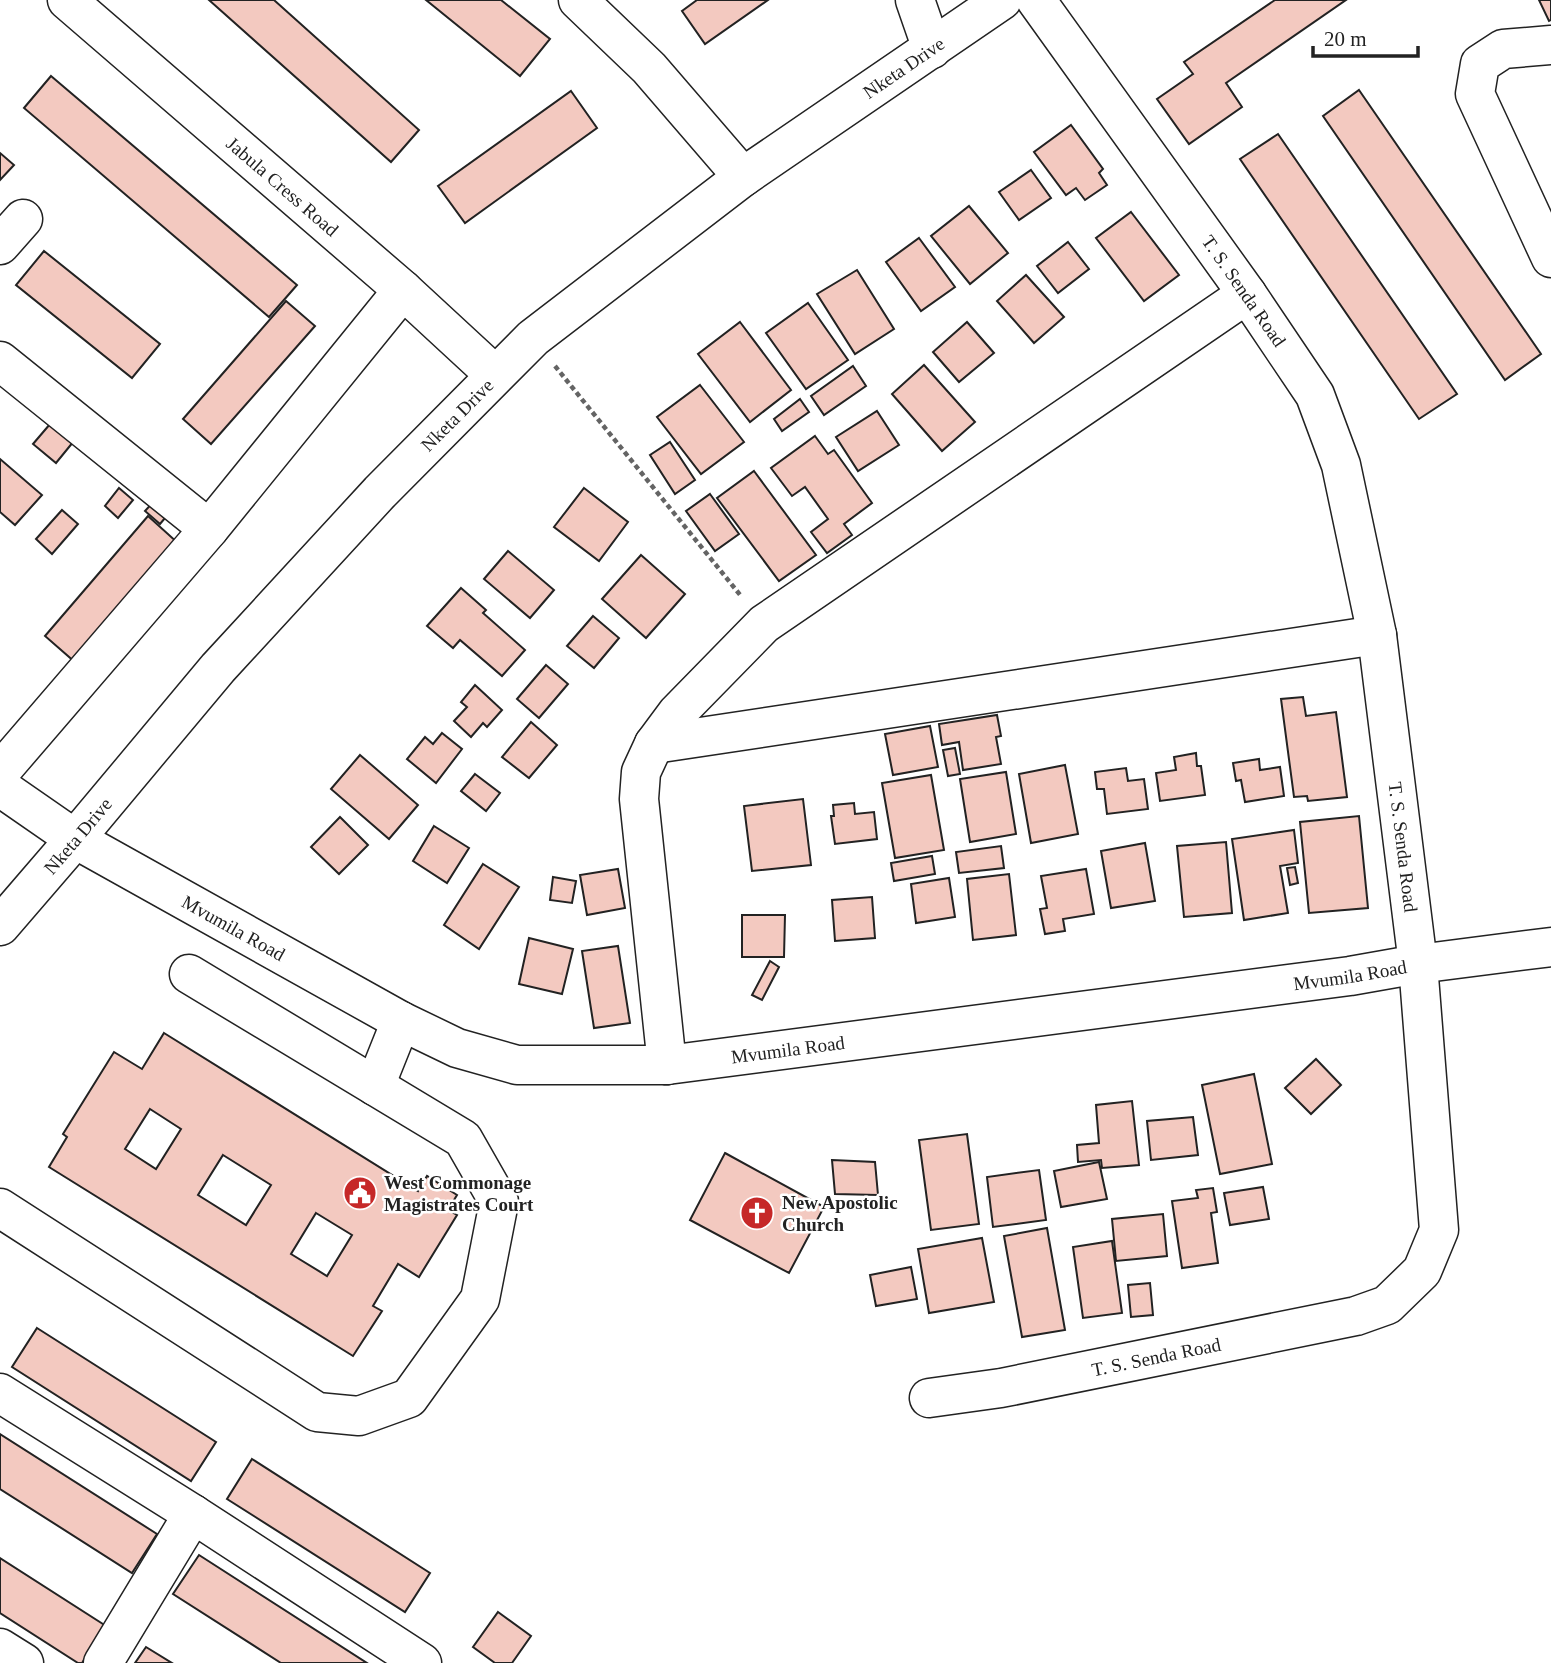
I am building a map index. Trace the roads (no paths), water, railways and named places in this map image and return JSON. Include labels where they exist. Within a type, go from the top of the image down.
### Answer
[{"type":"street","name":"Jabula Cress Road","points":[[67,0],[403,290],[495,375]]},
{"type":"street","points":[[578,0],[649,68],[743,177]]},
{"type":"street","points":[[915,0],[932,49]]},
{"type":"street","name":"Nketa Drive","points":[[0,926],[218,668],[380,492],[533,338],[743,177],[1002,0]]},
{"type":"street","name":"T. S. Senda Road","points":[[929,1398],[1014,1385],[1356,1317],[1387,1304],[1422,1271],[1439,1230],[1418,964],[1377,635],[1341,465],[1315,394],[1247,294],[1036,0]]},
{"type":"street","points":[[1551,45],[1503,49],[1480,64],[1475,94],[1551,258]]},
{"type":"street","points":[[0,772],[209,529],[403,290]]},
{"type":"street","points":[[667,1065],[639,799],[640,772],[654,744],[677,713],[764,624],[1247,294]]},
{"type":"street","points":[[0,360],[209,529]]},
{"type":"street","points":[[654,744],[1377,635]]},
{"type":"street","name":"Mvumila Road","points":[[0,787],[75,839],[401,1021],[457,1048],[517,1065],[667,1065],[1322,980],[1418,964],[1551,947]]},
{"type":"street","points":[[0,1208],[317,1412],[359,1416],[409,1398],[481,1299],[499,1202],[463,1139],[189,974]]},
{"type":"street","points":[[375,1086],[401,1021]]},
{"type":"street","points":[[0,1393],[422,1663]]},
{"type":"street","points":[[103,1663],[193,1514]]},
{"type":"street","points":[[0,1648],[24,1663]]},
{"type":"place","name":"West Commonage Magistrates Court","points":[[360,1193]]},
{"type":"place","name":"New Apostolic Church","points":[[757,1213]]}]
